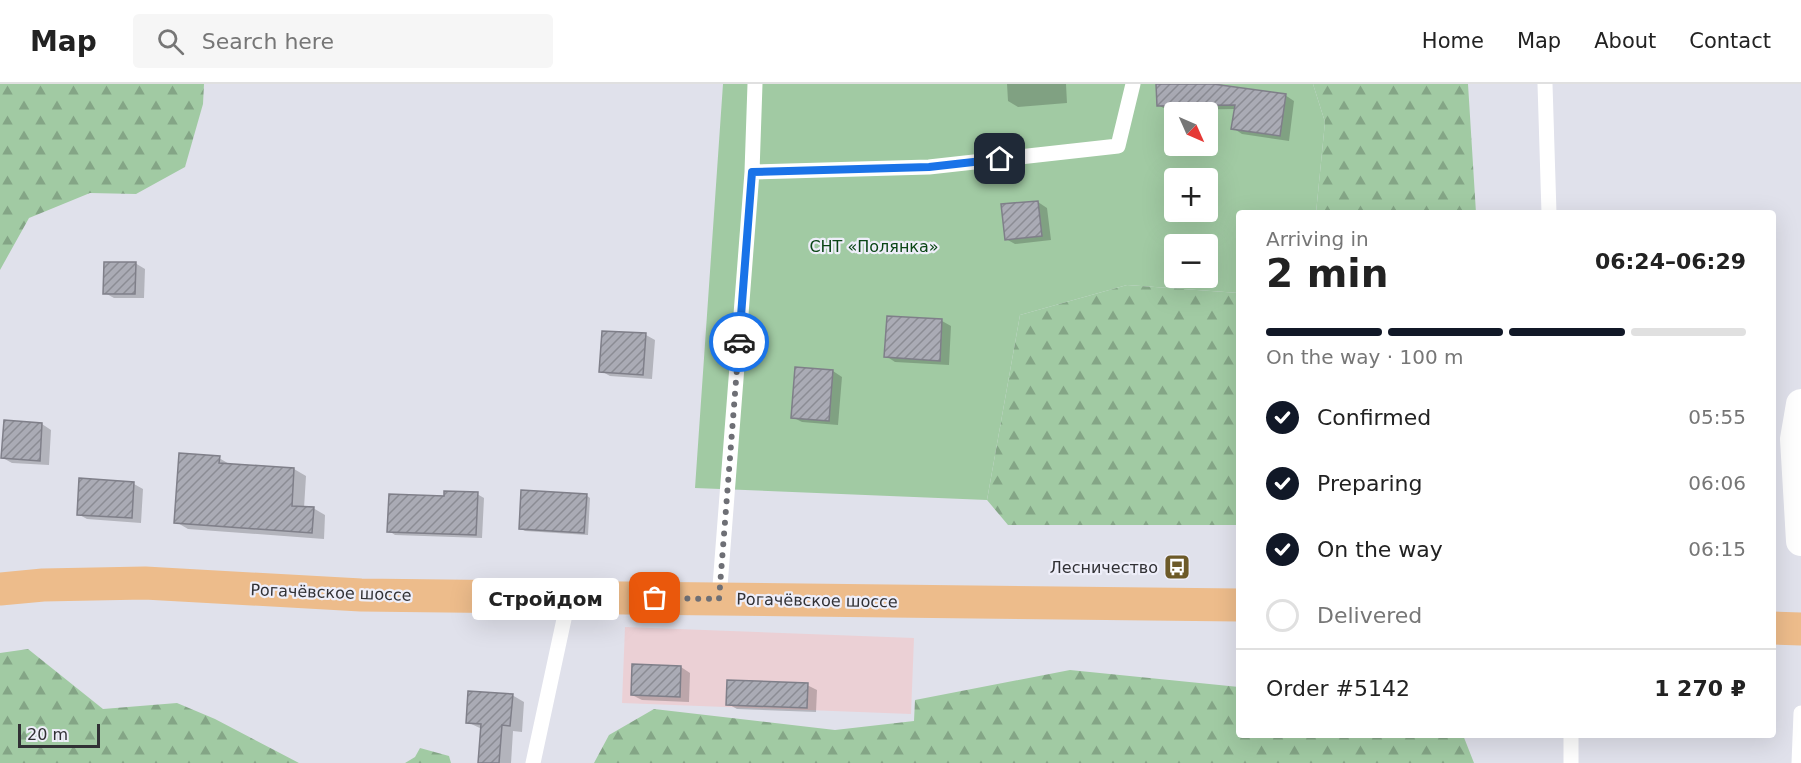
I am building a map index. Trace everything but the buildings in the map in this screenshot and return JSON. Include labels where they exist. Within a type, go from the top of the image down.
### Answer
[{"type":"main road","name":"Рогачёвское шоссе","points":[[0,589],[43,585],[145,583],[361,595],[1236,605]]},
{"type":"main road","points":[[1776,628],[1801,629]]},
{"type":"street","points":[[1801,404],[1794,439],[1801,541]]},
{"type":"lane","points":[[719,599],[752,172],[755,84]]},
{"type":"lane","points":[[752,172],[929,167],[1118,146],[1133,84]]},
{"type":"lane","points":[[1545,84],[1549,210]]},
{"type":"lane","points":[[533,763],[569,596]]},
{"type":"lane","points":[[1799,763],[1801,713]]},
{"type":"lane","points":[[1571,738],[1571,763]]},
{"type":"shaded area","points":[[625,627],[914,638],[911,714],[622,703]]},
{"type":"green space","points":[[0,84],[204,84],[203,104],[185,167],[136,194],[90,193],[29,218],[0,270]]},
{"type":"green space","name":"СНТ «Полянка»","points":[[723,84],[1313,84],[1325,122],[1316,210],[1236,210],[1236,293],[1169,288],[1218,288],[1218,234],[1164,234],[1164,288],[1127,285],[1020,315],[987,500],[695,488]]},
{"type":"green space","points":[[1313,84],[1468,84],[1476,210],[1316,210],[1325,122]]},
{"type":"green space","points":[[1127,285],[1236,293],[1236,525],[1008,525],[987,500],[1020,315]]},
{"type":"green space","points":[[28,649],[103,709],[177,703],[215,719],[299,763],[0,763],[0,653]]},
{"type":"green space","points":[[1070,670],[1236,687],[1236,738],[1464,738],[1474,763],[594,763],[609,735],[654,709],[835,730],[914,721],[915,700]]},
{"type":"green space","points":[[420,748],[449,756],[451,763],[405,763],[415,757]]},
{"type":"way so far","points":[[655,598],[719,599],[739,342]]},
{"type":"place","name":"Лесничество","points":[[1177,567]]},
{"type":"place","name":"Стройдом","points":[[655,598]]},
{"type":"route","points":[[739,342],[752,172],[929,167],[1000,159]]}]
